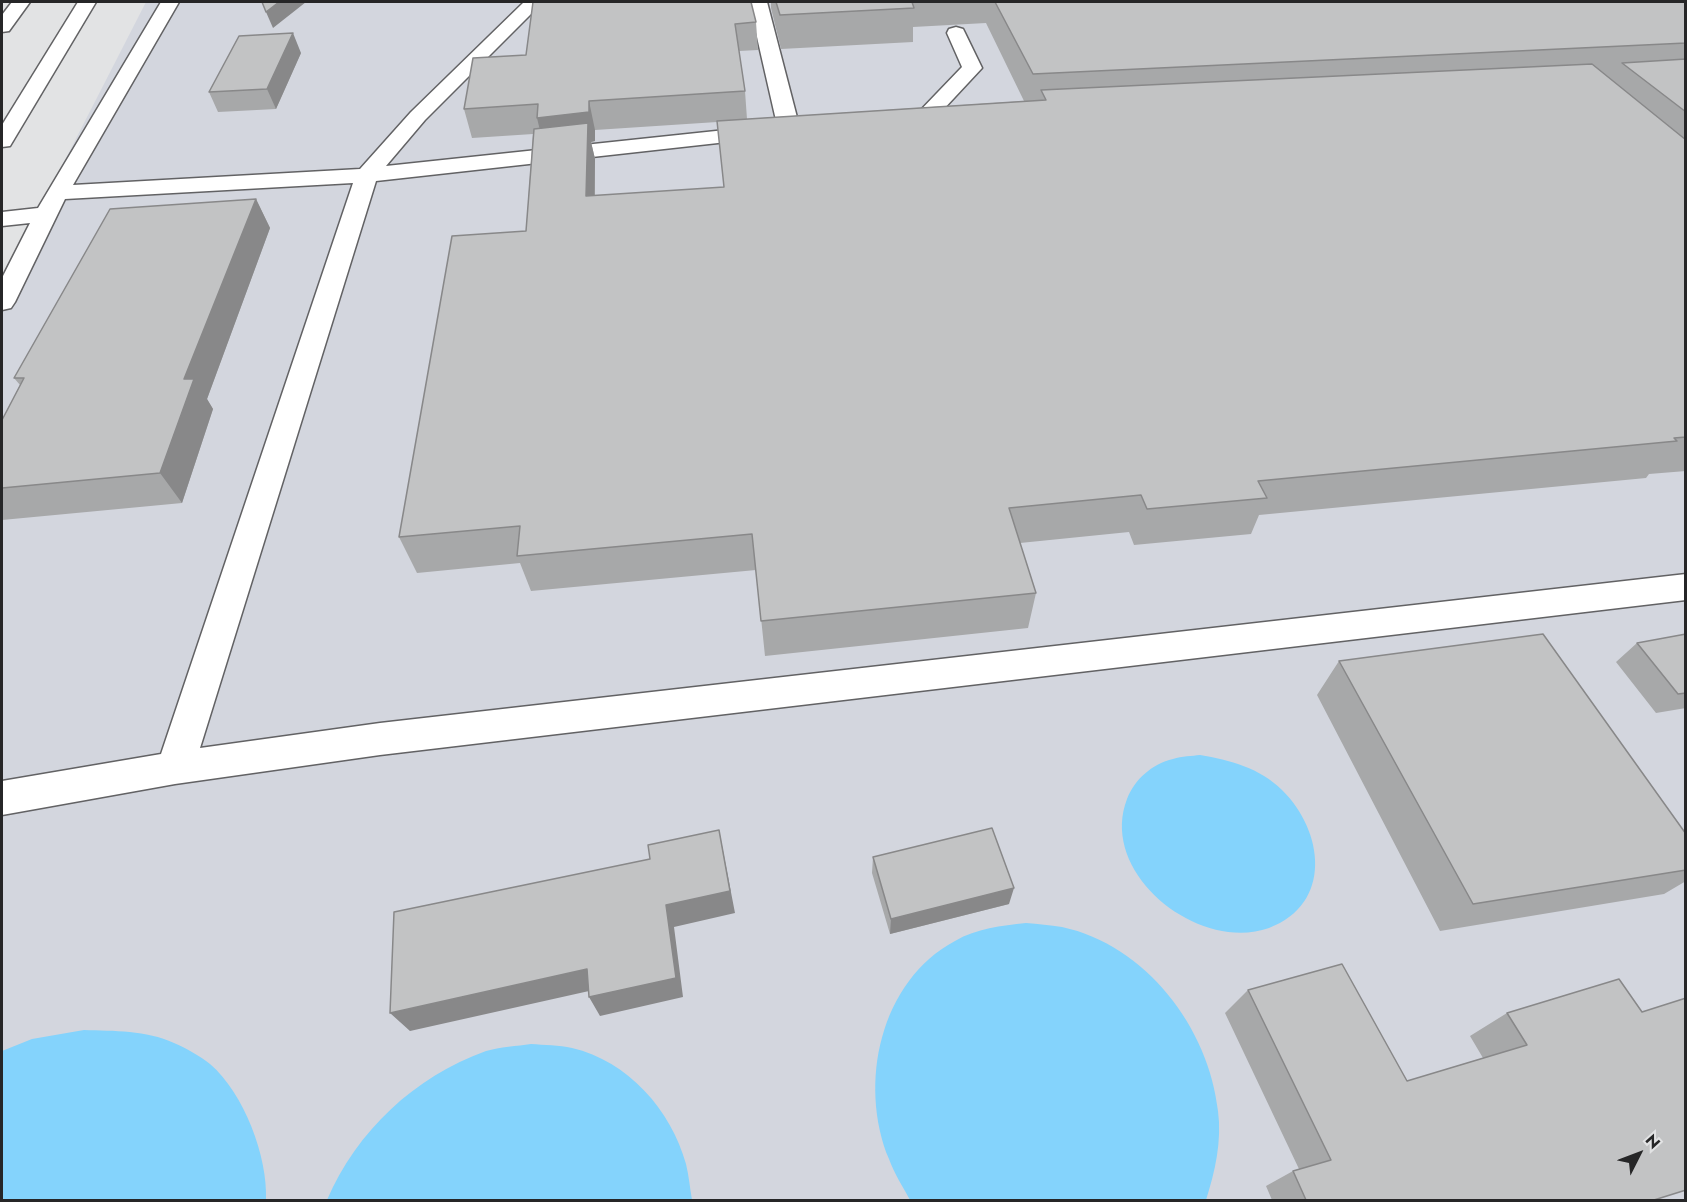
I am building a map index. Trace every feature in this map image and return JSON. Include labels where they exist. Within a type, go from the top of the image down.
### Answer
[{"type":"main road","points":[[2,27],[21,2]]},
{"type":"main road","points":[[2,141],[87,2]]},
{"type":"main road","points":[[2,302],[45,214],[171,2]]},
{"type":"main road","points":[[175,768],[368,175],[417,116],[534,2]]},
{"type":"main road","points":[[758,2],[789,129]]},
{"type":"main road","points":[[920,123],[972,68],[956,33]]},
{"type":"main road","points":[[872,125],[944,122]]},
{"type":"main road","points":[[57,193],[368,175],[813,128]]},
{"type":"main road","points":[[2,219],[45,214]]},
{"type":"main road","points":[[2,798],[175,768],[404,736],[1686,587]]},
{"type":"shaded area","points":[[146,2],[1685,2],[1685,1200],[2,1200],[2,283]]},
{"type":"water","points":[[1200,755],[1233,762],[1264,776],[1282,790],[1307,825],[1313,845],[1315,865],[1312,885],[1304,902],[1290,917],[1269,928],[1242,933],[1213,929],[1186,918],[1161,901],[1141,879],[1127,854],[1122,827],[1127,799],[1135,785],[1145,773],[1165,761]]},
{"type":"water","points":[[1026,923],[1062,927],[1092,937],[1121,952],[1146,971],[1187,1021],[1202,1050],[1212,1080],[1218,1111],[1217,1156],[1206,1200],[910,1200],[889,1159],[880,1130],[876,1099],[876,1068],[882,1037],[893,1008],[909,981],[929,959],[955,941],[981,930]]},
{"type":"water","points":[[84,1030],[130,1032],[152,1036],[183,1047],[210,1064],[233,1091],[252,1127],[263,1165],[266,1200],[2,1200],[2,1051],[32,1039]]},
{"type":"water","points":[[531,1044],[572,1048],[611,1064],[629,1076],[658,1107],[670,1125],[686,1164],[692,1200],[327,1200],[354,1151],[391,1109],[412,1091],[460,1062],[486,1051]]},
{"type":"building","points":[[262,2],[279,2],[266,12]]},
{"type":"building","points":[[533,2],[751,2],[756,22],[735,24],[745,91],[589,101],[589,112],[537,118],[538,104],[464,109],[473,58],[526,55]]},
{"type":"building","points":[[776,2],[912,2],[914,8],[780,15]]},
{"type":"building","points":[[995,2],[1686,2],[1686,43],[1033,74]]},
{"type":"building","points":[[293,33],[267,89],[209,92],[239,36]]},
{"type":"building","points":[[1686,59],[1686,112],[1622,63]]},
{"type":"building","points":[[1592,64],[1686,140],[1686,437],[1674,438],[1677,441],[1258,481],[1267,498],[1147,509],[1141,495],[1009,508],[1036,593],[761,621],[752,534],[517,556],[520,526],[399,537],[452,236],[526,231],[534,129],[588,123],[586,196],[724,187],[717,121],[1046,100],[1041,90]]},
{"type":"building","points":[[256,199],[184,379],[194,379],[160,473],[2,488],[2,420],[24,378],[14,378],[110,209]]},
{"type":"building","points":[[1543,634],[1686,834],[1686,870],[1473,904],[1339,661]]},
{"type":"building","points":[[1686,634],[1686,693],[1678,694],[1637,643]]},
{"type":"building","points":[[992,828],[1014,888],[891,919],[873,857]]},
{"type":"building","points":[[719,830],[730,891],[666,905],[676,978],[589,997],[587,969],[390,1013],[394,912],[650,859],[648,845]]},
{"type":"building","points":[[1342,964],[1407,1081],[1527,1045],[1507,1013],[1619,979],[1642,1012],[1686,998],[1686,1190],[1654,1200],[1306,1200],[1293,1171],[1331,1160],[1248,990]]}]
